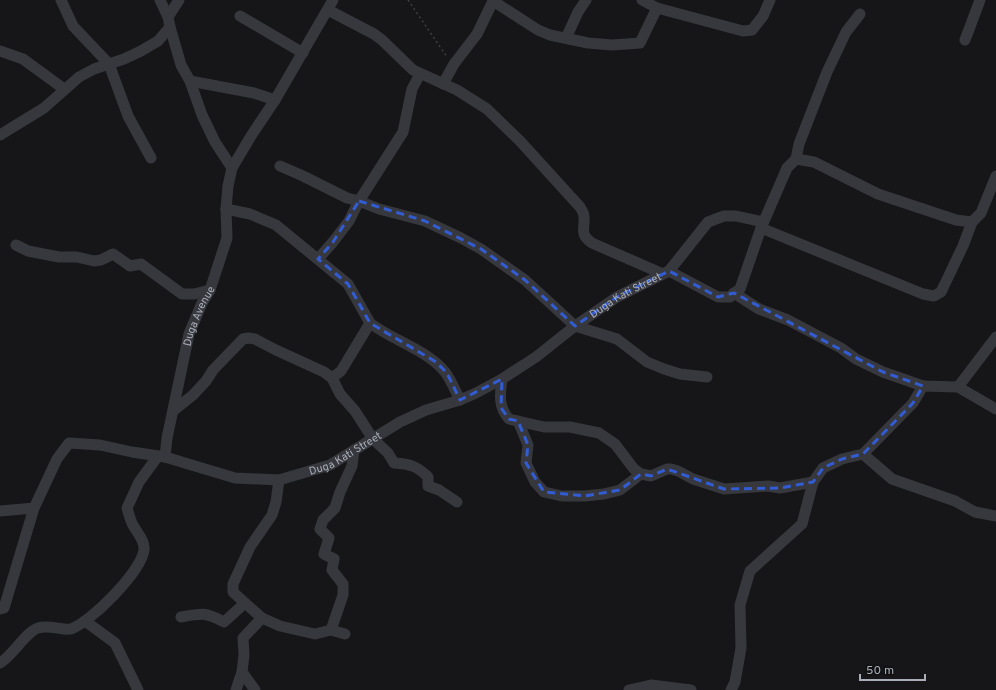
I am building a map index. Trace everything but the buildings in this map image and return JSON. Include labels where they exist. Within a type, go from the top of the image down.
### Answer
[{"type":"street","points":[[61,0],[73,26],[108,64],[128,116],[151,158]]},
{"type":"street","points":[[160,0],[169,22],[181,66],[190,81],[202,115],[215,142],[232,168]]},
{"type":"street","points":[[0,135],[44,108],[78,77],[94,69],[124,59],[141,51],[158,40],[169,22],[179,0]]},
{"type":"street","points":[[566,38],[578,12],[586,0]]},
{"type":"street","points":[[642,0],[657,8],[743,31],[752,30],[763,16],[770,0]]},
{"type":"street","points":[[965,40],[980,0]]},
{"type":"street","points":[[443,84],[454,64],[477,34],[493,1],[538,30],[550,35],[588,43],[612,45],[640,43],[657,8]]},
{"type":"street","points":[[331,5],[382,40],[413,70],[457,90],[487,109],[520,141],[580,207],[584,215],[583,232],[586,239],[592,243],[666,272],[708,222],[724,216],[736,216],[762,225],[923,294],[934,296],[941,292],[963,246],[972,222],[981,213],[993,192],[996,176]]},
{"type":"street","name":"Duga Avenue","points":[[161,457],[173,412],[189,334],[202,303],[210,290],[227,238],[226,209],[228,186],[232,168],[275,100],[331,5]]},
{"type":"street","points":[[860,14],[846,32],[827,72],[799,144],[796,159],[787,168],[762,225],[740,289],[734,293],[759,309],[788,320],[841,348],[856,359],[876,369],[923,386],[958,387],[996,409]]},
{"type":"street","points":[[240,16],[303,53]]},
{"type":"street","points":[[0,51],[23,59],[64,89]]},
{"type":"street","points":[[318,259],[349,221],[359,201],[403,132],[412,89],[420,74]]},
{"type":"street","points":[[190,81],[254,93],[275,100]]},
{"type":"street","points":[[796,159],[814,162],[878,194],[956,220],[972,222]]},
{"type":"street","points":[[280,166],[347,198],[379,209],[425,221],[481,249],[525,280],[575,326],[617,339],[647,362],[664,369],[680,374],[707,377]]},
{"type":"street","points":[[226,209],[250,214],[276,225],[318,259],[348,284],[370,323],[379,330],[436,362],[447,373],[451,385],[460,400]]},
{"type":"street","points":[[16,245],[28,251],[59,257],[77,257],[94,261],[107,258],[113,254],[130,266],[141,264],[182,294],[194,294],[210,290]]},
{"type":"street","name":"Duga Kati Street","points":[[161,457],[235,478],[279,480],[330,465],[400,422],[426,410],[460,400],[476,393],[502,379],[536,356],[575,326],[617,298],[638,285],[666,272],[718,297],[730,297],[734,293]]},
{"type":"street","points":[[332,378],[341,370],[370,323]]},
{"type":"street","points":[[958,387],[996,337]]},
{"type":"street","points":[[173,412],[194,396],[213,370],[243,339],[255,339],[324,372],[332,378],[340,394],[355,411],[372,438],[388,454],[394,463],[407,464],[420,469],[428,477],[428,486],[440,490],[458,502]]},
{"type":"street","points":[[502,379],[500,399],[501,408],[509,419],[544,427],[570,428],[599,433],[614,444],[634,469],[641,474],[651,476],[667,469],[671,469],[693,479],[724,489],[768,486],[780,488],[813,482]]},
{"type":"street","points":[[731,690],[735,682],[740,648],[740,605],[750,571],[802,524],[813,482],[823,468],[842,459],[863,454],[913,403],[923,386]]},
{"type":"street","points":[[518,421],[528,445],[526,463],[535,482],[544,492],[562,496],[604,494],[620,490],[641,474]]},
{"type":"street","points":[[0,609],[4,608],[34,508],[58,459],[69,443],[100,445],[161,457]]},
{"type":"street","points":[[331,630],[344,595],[343,584],[332,570],[334,559],[324,554],[329,538],[320,529],[323,520],[335,508],[340,492],[352,466],[354,450]]},
{"type":"street","points":[[863,454],[892,478],[955,501],[975,512],[996,516]]},
{"type":"street","points":[[0,663],[36,628],[46,626],[70,629],[85,621],[122,588],[138,565],[144,549],[141,538],[133,525],[127,508],[139,482],[161,457]]},
{"type":"street","points":[[279,480],[276,502],[272,515],[250,547],[233,584],[233,592],[262,618],[280,626],[315,634],[331,630],[345,634]]},
{"type":"street","points":[[0,511],[34,508]]},
{"type":"street","points":[[181,616],[198,613],[208,614],[224,622],[245,603]]},
{"type":"street","points":[[236,690],[242,672],[244,655],[243,638],[262,618]]},
{"type":"street","points":[[85,621],[115,643],[138,690]]},
{"type":"street","points":[[242,672],[255,690]]},
{"type":"street","points":[[629,690],[651,685],[692,690]]},
{"type":"path","points":[[408,0],[440,48],[454,64]]},
{"type":"highlighted area","points":[[359,201],[425,221],[481,249],[525,280],[575,326],[617,297],[669,271],[718,297],[734,293],[883,372],[923,386],[913,403],[863,454],[842,459],[823,468],[813,482],[780,488],[724,489],[667,469],[651,476],[641,474],[620,490],[585,496],[544,492],[526,463],[528,445],[518,421],[509,419],[501,408],[502,379],[460,400],[447,373],[436,362],[370,323],[348,284],[318,259],[333,242]]}]
